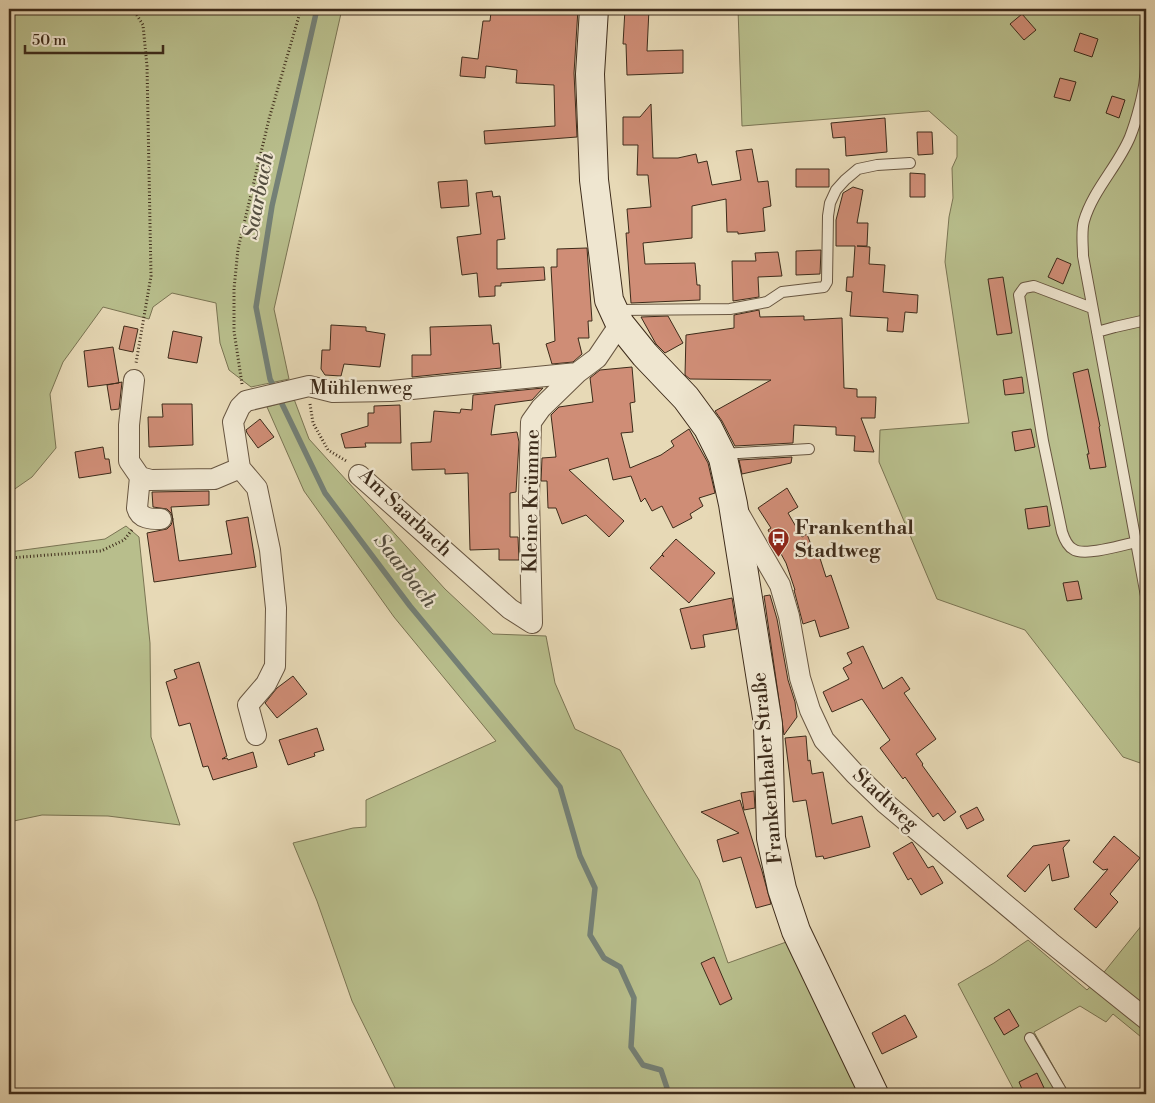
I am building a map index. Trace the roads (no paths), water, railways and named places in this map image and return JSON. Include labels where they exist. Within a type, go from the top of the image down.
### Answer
[{"type":"main road","name":"Frankenthaler Straße","points":[[594,9],[590,74],[594,180],[609,300],[616,317],[646,355],[686,398],[708,428],[721,454],[733,504],[768,724],[771,838],[782,889],[796,931],[874,1094]]},
{"type":"street","name":"Kleine Krümme","points":[[532,623],[529,497],[531,422],[541,408],[597,358],[616,317]]},
{"type":"street","name":"Mühlenweg","points":[[240,468],[233,422],[240,407],[252,399],[301,388],[333,392],[391,391],[578,373]]},
{"type":"street","points":[[134,380],[129,425],[129,461],[140,477],[137,508],[138,513],[143,517],[160,519]]},
{"type":"street","points":[[140,477],[151,480],[214,479],[240,468],[257,488],[270,550],[276,608],[274,666],[266,684],[248,705],[256,736]]},
{"type":"street","name":"Am Saarbach","points":[[359,475],[510,609],[532,623]]},
{"type":"street","name":"Stadtweg","points":[[733,504],[780,585],[789,616],[800,678],[810,710],[824,740],[886,803],[1050,942],[1146,1019]]},
{"type":"lane","points":[[1146,16],[1144,32],[1145,78],[1130,136],[1121,156],[1091,204],[1084,222],[1083,256],[1146,596]]},
{"type":"lane","points":[[616,317],[730,309],[767,302],[782,292],[824,287],[827,282],[828,216],[830,203],[836,190],[844,180],[858,170],[877,165],[910,163]]},
{"type":"lane","points":[[1092,308],[1034,286],[1024,288],[1019,295],[1043,441],[1062,532],[1066,541],[1073,549],[1082,552],[1136,542]]},
{"type":"lane","points":[[1097,332],[1146,320]]},
{"type":"lane","points":[[721,454],[808,448]]},
{"type":"lane","points":[[1030,1038],[1063,1094]]},
{"type":"waterway","name":"Saarbach","points":[[317,9],[272,206],[256,307],[270,379],[325,493],[410,606],[560,787],[580,856],[595,888],[590,935],[604,958],[620,967],[634,998],[631,1047],[643,1065],[661,1070],[667,1088],[665,1094]]},
{"type":"place","name":"Frankenthal Stadtweg","points":[[779,558]]}]
